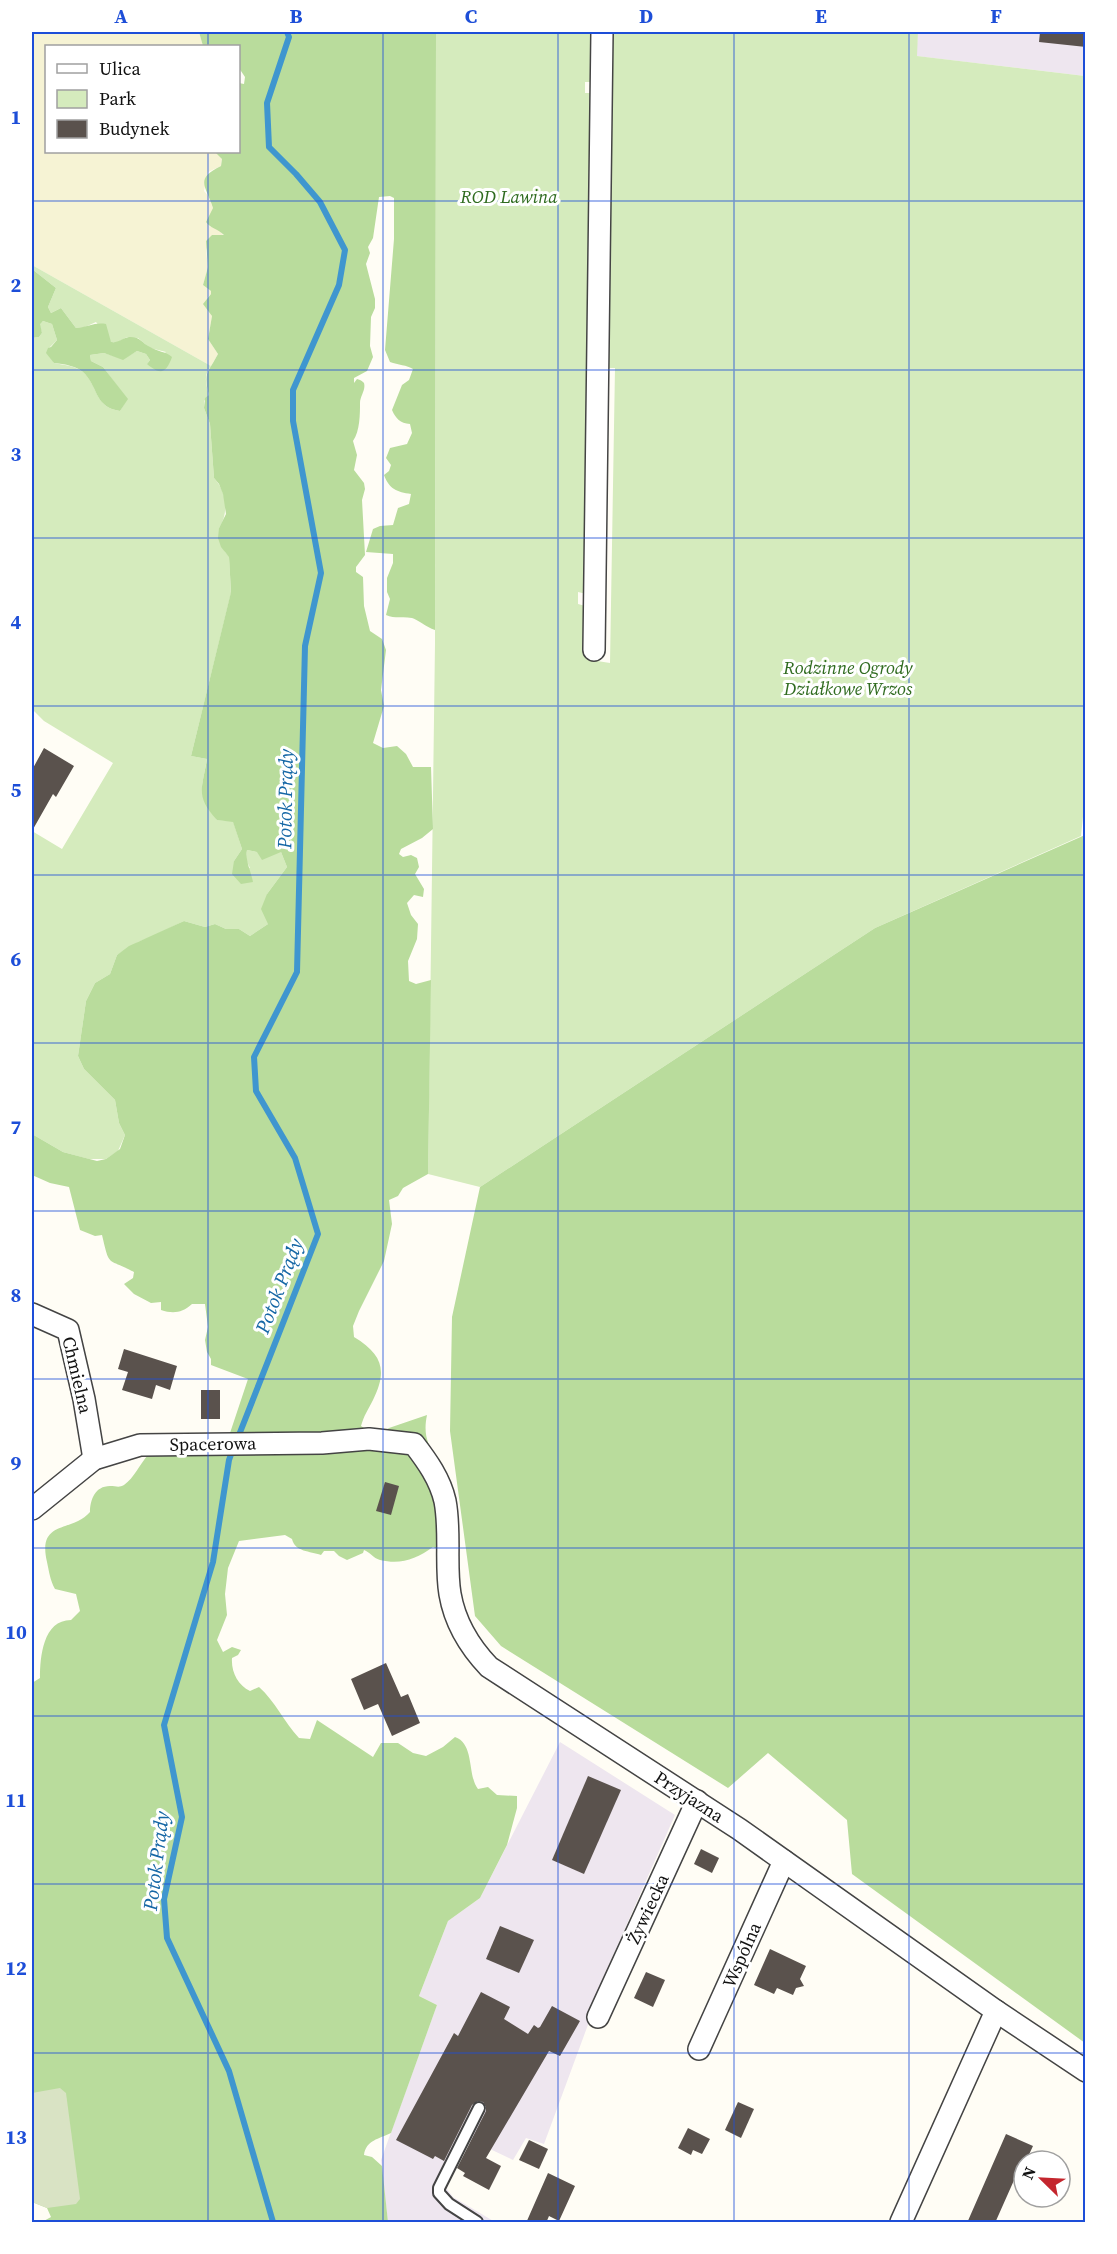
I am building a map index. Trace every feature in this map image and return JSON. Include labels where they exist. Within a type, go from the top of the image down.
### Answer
[{"type":"street","points":[[594,650],[602,32]]},
{"type":"street","name":"Chmielna","points":[[32,1314],[68,1330],[84,1399],[94,1459]]},
{"type":"street","name":"Spacerowa","points":[[32,1509],[94,1459],[140,1445],[322,1443],[369,1439],[414,1444]]},
{"type":"street","name":"Przyjazna","points":[[414,1444],[432,1468],[445,1500],[449,1534],[450,1594],[459,1624],[471,1648],[489,1667],[697,1801],[996,2011],[1086,2071]]},
{"type":"street","name":"Żywiecka","points":[[598,2017],[697,1801]]},
{"type":"street","name":"Wspólna","points":[[699,2049],[784,1861]]},
{"type":"street","points":[[901,2223],[996,2011]]},
{"type":"lane","points":[[477,2223],[449,2204],[439,2193],[439,2188],[479,2108]]},
{"type":"shaded area","points":[[32,32],[199,32],[203,45],[45,45],[45,153],[216,153],[219,155],[222,159],[221,166],[208,172],[204,191],[213,208],[209,226],[218,229],[224,236],[212,235],[206,250],[208,267],[203,285],[211,291],[207,298],[207,306],[212,316],[208,339],[218,354],[211,366],[32,265]]},
{"type":"shaded area","points":[[918,32],[1085,32],[1085,76],[916,56]]},
{"type":"shaded area","points":[[560,1742],[675,1815],[593,2001],[589,2022],[544,2144],[526,2138],[513,2160],[471,2140],[448,2182],[447,2189],[453,2197],[495,2222],[388,2222],[381,2160],[437,2005],[419,1996],[448,1921],[480,1898]]},
{"type":"green space","points":[[199,32],[436,32],[435,630],[412,618],[386,615],[390,599],[387,592],[387,578],[393,563],[393,554],[366,552],[373,529],[393,525],[398,508],[409,504],[411,494],[394,489],[388,484],[384,475],[389,471],[391,465],[386,458],[390,448],[407,444],[412,433],[410,424],[399,420],[392,410],[402,385],[409,380],[413,369],[390,362],[385,350],[394,239],[394,198],[390,196],[379,197],[373,238],[368,247],[370,253],[366,264],[375,299],[375,308],[371,317],[370,346],[373,357],[367,371],[354,378],[354,383],[357,379],[364,383],[364,391],[360,400],[360,417],[353,441],[357,455],[354,470],[364,483],[365,489],[362,500],[365,555],[356,567],[356,572],[363,577],[364,606],[370,631],[382,639],[386,650],[381,690],[384,706],[373,743],[383,748],[397,746],[406,754],[413,767],[431,767],[433,829],[422,838],[401,849],[399,854],[403,857],[411,855],[417,858],[419,867],[415,874],[424,889],[423,897],[414,895],[407,903],[411,915],[418,924],[417,939],[408,961],[409,981],[416,984],[431,980],[428,1174],[403,1188],[398,1196],[389,1200],[392,1224],[384,1261],[353,1326],[354,1337],[376,1356],[381,1371],[378,1389],[361,1426],[372,1433],[380,1434],[389,1428],[427,1415],[426,1436],[453,1489],[457,1549],[440,1550],[433,1547],[414,1558],[395,1562],[378,1559],[364,1550],[363,1553],[347,1560],[334,1551],[324,1551],[321,1555],[300,1549],[292,1539],[285,1535],[239,1541],[228,1568],[225,1594],[227,1615],[217,1640],[223,1652],[232,1647],[241,1650],[232,1658],[234,1673],[239,1682],[250,1691],[259,1687],[299,1738],[310,1739],[317,1720],[373,1757],[381,1743],[398,1743],[413,1753],[426,1756],[455,1737],[465,1746],[478,1789],[488,1787],[497,1795],[517,1796],[517,1808],[507,1845],[480,1898],[448,1921],[419,1996],[437,2005],[391,2133],[374,2141],[365,2150],[364,2155],[372,2157],[382,2166],[388,2222],[42,2222],[51,2217],[47,2208],[32,2202],[32,1683],[40,1678],[42,1650],[49,1633],[54,1626],[71,1620],[80,1611],[76,1594],[55,1589],[53,1586],[45,1548],[47,1539],[51,1533],[74,1523],[90,1512],[92,1498],[101,1488],[121,1486],[128,1482],[148,1455],[228,1439],[248,1379],[211,1365],[205,1340],[208,1327],[205,1304],[192,1304],[181,1311],[170,1312],[161,1310],[161,1302],[151,1303],[134,1294],[124,1284],[133,1278],[134,1272],[111,1261],[102,1235],[95,1236],[80,1230],[69,1187],[50,1183],[32,1175],[32,1134],[63,1152],[97,1161],[106,1159],[120,1149],[125,1135],[119,1123],[115,1100],[84,1069],[78,1056],[86,1001],[95,983],[110,974],[117,955],[129,946],[184,921],[205,927],[215,924],[226,929],[239,929],[250,936],[268,924],[261,909],[267,894],[287,867],[281,852],[262,860],[257,852],[247,850],[247,862],[253,882],[241,884],[232,874],[234,861],[242,849],[233,822],[217,820],[205,805],[202,785],[207,759],[191,756],[231,592],[229,557],[221,547],[218,538],[219,528],[226,514],[223,494],[214,478],[210,424],[204,408],[205,398],[209,395],[206,382],[208,373],[218,354],[208,339],[212,316],[203,304],[211,294],[211,291],[203,285],[208,267],[206,241],[212,235],[224,235],[206,222],[213,208],[204,184],[207,175],[221,166],[222,159],[216,153],[240,153],[240,83],[244,84],[245,77],[240,70],[240,45],[203,45]]},
{"type":"green space","name":"Rodzinne Ogrody Działkowe Wrzos","points":[[436,32],[595,32],[595,82],[585,82],[585,93],[595,93],[591,595],[578,592],[578,604],[589,607],[591,660],[610,663],[615,368],[609,368],[612,32],[918,32],[917,56],[1085,76],[1086,788],[1081,836],[875,928],[480,1187],[428,1174],[435,643]]},
{"type":"green space","points":[[32,265],[211,366],[206,376],[209,395],[204,401],[204,408],[210,424],[214,478],[224,496],[224,516],[219,528],[225,552],[229,556],[231,593],[191,756],[207,759],[202,785],[217,820],[233,821],[242,849],[234,861],[250,868],[246,860],[247,850],[281,852],[287,867],[267,894],[268,924],[250,936],[239,929],[226,929],[215,924],[205,927],[184,921],[138,942],[117,955],[110,974],[95,983],[86,1001],[78,1056],[84,1069],[115,1100],[119,1123],[125,1135],[118,1151],[106,1159],[89,1159],[63,1152],[32,1134],[32,831],[62,849],[113,763],[44,721],[32,709],[32,338],[39,337],[42,333],[39,324],[43,321],[52,324],[57,340],[48,349],[54,363],[82,371],[106,406],[120,411],[127,399],[103,367],[91,361],[90,355],[104,353],[123,359],[137,351],[146,354],[150,360],[147,364],[166,352],[150,348],[138,338],[127,337],[118,342],[111,342],[96,322],[76,328],[61,308],[51,313],[48,307],[56,288],[32,269]]},
{"type":"green space","points":[[32,269],[56,288],[48,307],[51,313],[61,308],[76,328],[106,324],[111,342],[129,337],[136,338],[172,357],[165,370],[159,371],[147,364],[150,360],[146,354],[137,351],[123,360],[104,353],[90,355],[91,361],[103,367],[128,399],[120,411],[102,402],[82,371],[54,363],[46,353],[57,340],[52,324],[43,321],[40,324],[42,333],[39,337],[32,338]]},
{"type":"green space","points":[[1086,835],[1085,2043],[852,1874],[847,1820],[768,1753],[728,1788],[501,1646],[475,1616],[450,1431],[452,1317],[480,1187],[875,928]]},
{"type":"green space","points":[[60,2088],[66,2093],[80,2199],[76,2204],[47,2208],[32,2202],[32,2093]]},
{"type":"building","points":[[1040,32],[1086,32],[1086,47],[1039,42]]},
{"type":"building","points":[[44,748],[74,766],[56,797],[53,794],[32,831],[32,770]]},
{"type":"building","points":[[124,1349],[177,1366],[170,1390],[156,1385],[152,1399],[122,1390],[128,1372],[118,1369]]},
{"type":"building","points":[[201,1390],[220,1390],[220,1419],[201,1419]]},
{"type":"building","points":[[385,1482],[399,1486],[391,1515],[376,1511]]},
{"type":"building","points":[[386,1663],[401,1697],[408,1694],[420,1723],[392,1736],[378,1704],[364,1710],[351,1679]]},
{"type":"building","points":[[588,1776],[621,1790],[584,1874],[552,1860]]},
{"type":"building","points":[[701,1849],[719,1858],[712,1873],[694,1864]]},
{"type":"building","points":[[500,1926],[534,1940],[519,1973],[486,1959]]},
{"type":"building","points":[[770,1949],[806,1966],[800,1979],[804,1986],[796,1988],[793,1995],[777,1988],[774,1994],[754,1985]]},
{"type":"building","points":[[646,1972],[665,1980],[653,2007],[634,1998]]},
{"type":"building","points":[[481,1992],[510,2007],[504,2019],[528,2034],[534,2025],[540,2027],[552,2006],[580,2021],[560,2056],[549,2051],[486,2158],[501,2166],[489,2190],[463,2176],[465,2173],[457,2168],[486,2111],[483,2102],[478,2101],[472,2105],[444,2161],[435,2156],[433,2159],[396,2140],[454,2033],[458,2036]]},
{"type":"building","points":[[738,2102],[754,2109],[741,2138],[725,2130]]},
{"type":"building","points":[[688,2128],[710,2139],[702,2154],[693,2150],[691,2155],[678,2148]]},
{"type":"building","points":[[1006,2134],[1033,2146],[1032,2149],[1012,2149],[1012,2185],[995,2223],[967,2223]]},
{"type":"building","points":[[529,2140],[548,2149],[539,2169],[519,2160]]},
{"type":"building","points":[[548,2173],[575,2186],[559,2221],[549,2216],[546,2223],[526,2223]]},
{"type":"waterway","name":"Potok Prądy","points":[[237,1440],[318,1234],[295,1158],[256,1091],[254,1057],[297,972],[305,646],[321,573],[293,421],[293,390],[339,285],[345,250],[320,202],[269,147],[267,103],[289,37],[287,32]]},
{"type":"waterway","name":"Potok Prądy","points":[[233,1449],[229,1460],[213,1562],[164,1725],[182,1817],[164,1899],[167,1938],[229,2071],[273,2222]]},
{"type":"park label","name":"ROD Lawina","points":[[509,197]]}]
